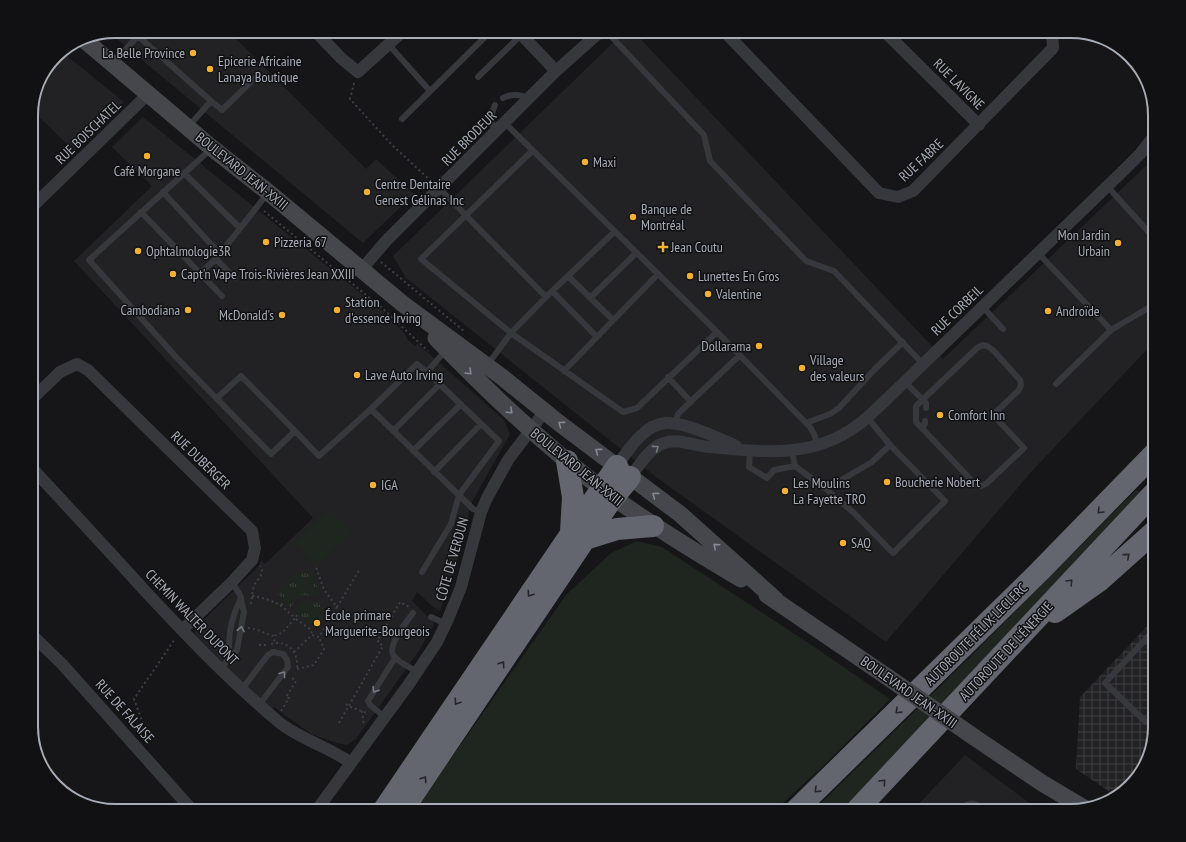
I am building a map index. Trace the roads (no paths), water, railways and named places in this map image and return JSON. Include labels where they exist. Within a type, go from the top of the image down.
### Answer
[{"type":"highway","name":"AUTOROUTE FÉLIX-LECLERC","points":[[802,804],[1028,583],[1148,460]]},
{"type":"highway","points":[[406,804],[578,536],[567,461]]},
{"type":"highway","points":[[388,804],[624,471]]},
{"type":"highway","name":"AUTOROUTE DE L'ÉNERGIE","points":[[863,804],[1148,499]]},
{"type":"highway","points":[[578,536],[617,529],[653,526]]},
{"type":"highway","points":[[1015,641],[1099,581],[1148,537]]},
{"type":"street","points":[[322,38],[342,59],[358,72],[395,38]]},
{"type":"street","points":[[524,38],[556,71]]},
{"type":"street","name":"RUE BRODEUR","points":[[362,269],[386,241],[440,189],[556,71],[594,38]]},
{"type":"street","name":"RUE FABRE","points":[[731,38],[880,193],[898,197],[913,191],[979,125],[1053,48],[1052,38]]},
{"type":"street","name":"RUE LAVIGNE","points":[[891,38],[979,125]]},
{"type":"street","name":"BOULEVARD JEAN-XXIII","points":[[88,43],[212,148],[268,192],[403,304],[450,345],[531,430],[607,493],[653,526],[776,600],[974,737],[1042,783],[1076,803]]},
{"type":"street","name":"RUE BOISCHATEL","points":[[38,201],[148,94]]},
{"type":"street","name":"RUE CORBEIL","points":[[624,471],[657,446],[666,442],[678,442],[697,446],[750,451],[776,452],[792,451],[818,445],[845,433],[867,417],[905,382],[1140,154],[1148,144]]},
{"type":"street","name":"BOULEVARD JEAN-XXIII","points":[[450,345],[487,365],[680,514],[776,600]]},
{"type":"street","name":"RUE DUBERGER","points":[[38,393],[60,372],[77,364],[88,370],[252,531],[255,548],[252,560],[232,582],[182,630]]},
{"type":"street","name":"CÔTE DE VERDUN","points":[[321,804],[385,717],[437,642],[461,587],[486,498],[508,460],[545,411]]},
{"type":"street","points":[[624,471],[637,439],[646,431],[658,425],[675,423]]},
{"type":"street","name":"RUE CORBEIL","points":[[675,423],[750,451]]},
{"type":"street","name":"CHEMIN WALTER DUPONT","points":[[38,475],[182,630],[220,669],[259,705],[295,733],[334,752],[351,763]]},
{"type":"street","name":"RUE DE FALAISE","points":[[38,641],[62,664],[187,804]]},
{"type":"street","name":"BOULEVARD JEAN-XXIII","points":[[1042,783],[1068,804]]},
{"type":"lane","points":[[112,64],[136,38]]},
{"type":"lane","points":[[140,38],[222,110],[254,79]]},
{"type":"lane","points":[[402,119],[484,38]]},
{"type":"lane","points":[[478,77],[514,38]]},
{"type":"lane","points":[[613,38],[704,135],[710,161],[806,261],[834,271],[923,364]]},
{"type":"lane","points":[[389,44],[430,91]]},
{"type":"lane","points":[[502,98],[514,94],[530,98]]},
{"type":"lane","points":[[188,128],[211,101]]},
{"type":"lane","points":[[495,105],[491,119],[495,132]]},
{"type":"lane","points":[[505,123],[740,355],[806,423],[813,432],[818,445]]},
{"type":"lane","points":[[212,148],[88,260],[176,357],[218,398],[271,454],[295,431]]},
{"type":"lane","points":[[532,151],[421,258],[511,333],[623,412],[636,408],[717,332]]},
{"type":"lane","points":[[184,173],[240,228]]},
{"type":"lane","points":[[1107,186],[1148,231]]},
{"type":"lane","points":[[440,189],[546,297]]},
{"type":"lane","points":[[163,192],[235,278]]},
{"type":"lane","points":[[200,273],[218,256],[268,192]]},
{"type":"lane","points":[[141,212],[222,296]]},
{"type":"lane","points":[[487,365],[511,333],[552,291],[614,232]]},
{"type":"lane","points":[[590,298],[636,253]]},
{"type":"lane","points":[[1038,253],[1111,330]]},
{"type":"lane","points":[[564,371],[658,274]]},
{"type":"lane","points":[[568,276],[613,320]]},
{"type":"lane","points":[[552,291],[597,337]]},
{"type":"lane","points":[[982,306],[1003,328]]},
{"type":"lane","points":[[1056,384],[1111,330],[1148,308]]},
{"type":"lane","points":[[806,423],[830,414],[839,408],[903,342]]},
{"type":"lane","points":[[427,372],[450,345]]},
{"type":"lane","points":[[983,345],[987,346],[1015,373],[1020,380],[1021,385],[1019,390],[993,415],[1024,448],[986,484],[979,486],[916,422],[916,406],[922,400],[977,348],[983,345]]},
{"type":"lane","points":[[675,423],[678,414],[740,355]]},
{"type":"lane","points":[[218,398],[241,376],[319,456],[371,409],[417,364],[427,372],[499,441],[459,495],[451,524],[422,572]]},
{"type":"lane","points":[[668,377],[690,402]]},
{"type":"lane","points":[[905,382],[926,403],[926,408]]},
{"type":"lane","points":[[393,431],[440,385]]},
{"type":"lane","points":[[413,451],[461,404]]},
{"type":"lane","points":[[371,409],[472,509],[481,512]]},
{"type":"lane","points":[[792,451],[795,466],[826,489],[854,513],[893,553],[945,501],[890,445],[867,417]]},
{"type":"lane","points":[[922,428],[925,421]]},
{"type":"lane","points":[[434,472],[481,424]]},
{"type":"lane","points":[[826,489],[872,462],[890,445]]},
{"type":"lane","points":[[750,451],[749,467],[768,478],[774,470],[795,466]]},
{"type":"lane","points":[[220,669],[238,648],[244,612],[241,598],[232,582]]},
{"type":"lane","points":[[230,658],[229,647],[235,611],[241,598]]},
{"type":"lane","points":[[413,613],[393,645],[392,652],[395,658],[417,672]]},
{"type":"lane","points":[[431,617],[446,624]]},
{"type":"lane","points":[[1148,637],[1105,683],[1146,722],[1148,721]]},
{"type":"lane","points":[[242,689],[268,655],[273,652],[283,654],[288,660],[288,667],[259,705]]},
{"type":"lane","points":[[385,717],[370,705],[368,701],[395,658]]},
{"type":"place","name":"La Belle Province","points":[[193,53]]},
{"type":"place","name":"Epicerie Africaine Lanaya Boutique","points":[[210,69]]},
{"type":"place","name":"Café Morgane","points":[[147,156]]},
{"type":"place","name":"Maxi","points":[[585,162]]},
{"type":"place","name":"Centre Dentaire Genest Gélinas Inc","points":[[367,192]]},
{"type":"place","name":"Banque de Montréal","points":[[633,217]]},
{"type":"place","name":"Pizzeria 67","points":[[266,242]]},
{"type":"place","name":"Mon Jardin Urbain","points":[[1118,243]]},
{"type":"place","name":"Jean Coutu","points":[[663,247]]},
{"type":"place","name":"Ophtalmologie3R","points":[[138,251]]},
{"type":"place","name":"Capt'n Vape Trois-Rivières Jean XXIII","points":[[173,274]]},
{"type":"place","name":"Lunettes En Gros","points":[[690,276]]},
{"type":"place","name":"Valentine","points":[[708,294]]},
{"type":"place","name":"Cambodiana","points":[[188,310]]},
{"type":"place","name":"Station d'essence Irving","points":[[337,310]]},
{"type":"place","name":"Androïde","points":[[1048,311]]},
{"type":"place","name":"McDonald's","points":[[282,315]]},
{"type":"place","name":"Dollarama","points":[[759,346]]},
{"type":"place","name":"Village des valeurs","points":[[802,368]]},
{"type":"place","name":"Lave Auto Irving","points":[[357,375]]},
{"type":"place","name":"Comfort Inn","points":[[940,415]]},
{"type":"place","name":"Boucherie Nobert","points":[[887,482]]},
{"type":"place","name":"IGA","points":[[373,485]]},
{"type":"place","name":"Les Moulins La Fayette TRO","points":[[785,491]]},
{"type":"place","name":"SAQ","points":[[843,543]]},
{"type":"place","name":"École primare Marguerite-Bourgeois","points":[[317,623]]}]
